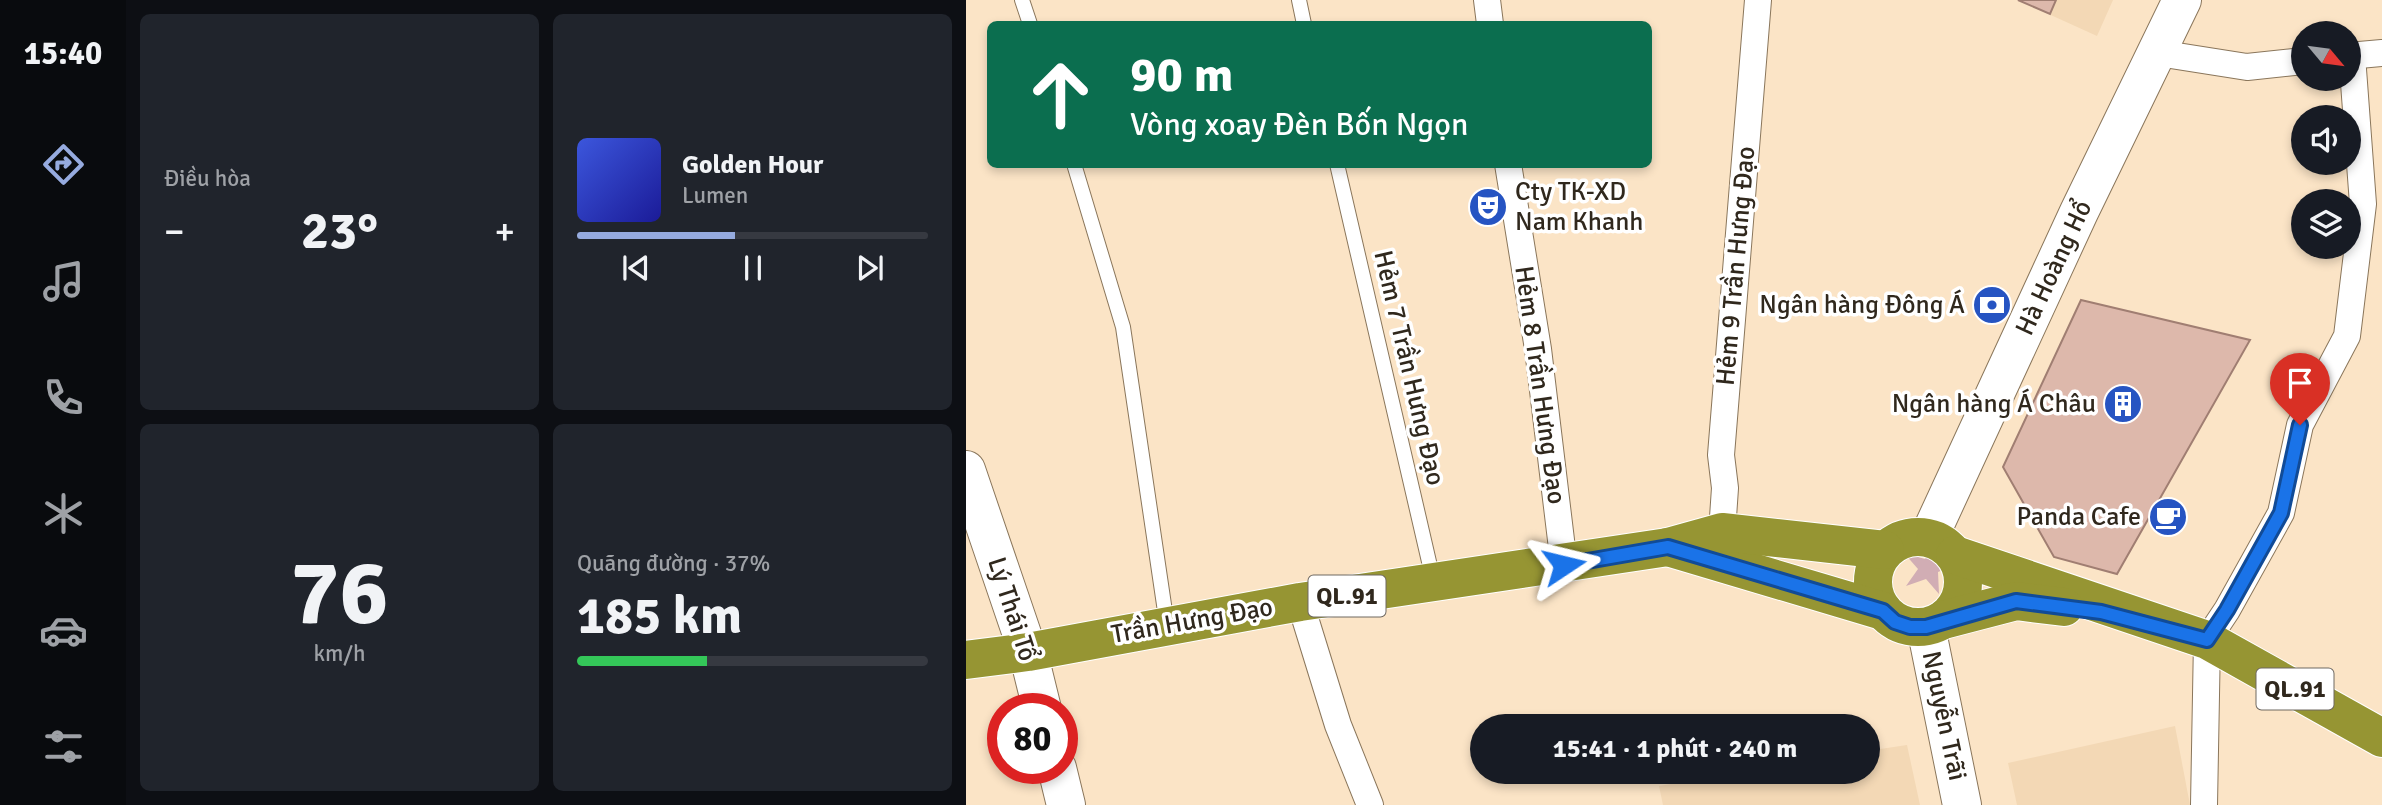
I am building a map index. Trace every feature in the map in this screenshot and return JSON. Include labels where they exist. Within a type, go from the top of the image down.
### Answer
[{"type":"highway","name":"Trần Hưng Đạo","points":[[966,660],[1028,652],[1300,602],[1564,565],[1668,547],[1721,532],[1885,550]]},
{"type":"highway","points":[[1913,536],[1942,546],[1962,575],[1961,597],[1934,624],[1902,625],[1883,611],[1875,597],[1872,580],[1876,564],[1885,550],[1898,541],[1913,536]]},
{"type":"highway","name":"QL.91","points":[[1942,546],[2207,640],[2382,738]]},
{"type":"highway","name":"Trần Hưng Đạo","points":[[1668,547],[1883,611]]},
{"type":"highway","name":"QL.91","points":[[1934,624],[2016,601],[2101,612],[2207,640]]},
{"type":"main road","name":"Hà Hoàng Hổ","points":[[1942,546],[2079,212],[2182,0]]},
{"type":"main road","name":"Lý Thái Tổ","points":[[966,470],[1028,652],[1038,693]]},
{"type":"main road","name":"Nguyễn Trãi","points":[[1934,624],[1962,805]]},
{"type":"main road","points":[[1061,784],[1066,805]]},
{"type":"street","points":[[1487,0],[1490,21]]},
{"type":"street","name":"Hẻm 9 Trần Hưng Đạo","points":[[1721,532],[1725,488],[1721,455],[1758,0]]},
{"type":"street","points":[[2158,53],[2247,67],[2291,62]]},
{"type":"street","points":[[2361,55],[2382,53]]},
{"type":"street","points":[[2204,805],[2207,640],[2227,610],[2281,513],[2300,425],[2347,336],[2363,204],[2353,91]]},
{"type":"street","name":"Hẻm 8 Trần Hưng Đạo","points":[[1509,168],[1538,349],[1564,565]]},
{"type":"street","points":[[1300,602],[1338,725],[1370,805]]},
{"type":"lane","points":[[1022,0],[1029,21]]},
{"type":"lane","points":[[1299,0],[1303,21]]},
{"type":"lane","points":[[1075,168],[1123,327],[1167,625]]},
{"type":"lane","name":"Hẻm 7 Trần Hưng Đạo","points":[[1338,168],[1434,583]]},
{"type":"shaded area","points":[[2018,0],[2113,0],[2097,36]]},
{"type":"shaded area","points":[[1936,541],[1935,561],[1956,565],[1938,572],[1939,594],[1926,579],[1906,586],[1918,569],[1904,553],[1925,559]]},
{"type":"shaded area","points":[[2175,726],[2190,805],[2017,805],[2008,763]]},
{"type":"shaded area","points":[[1907,745],[1920,805],[1663,805],[1659,786],[1671,784],[1880,784],[1880,749]]},
{"type":"building","points":[[2018,0],[2056,0],[2050,14]]},
{"type":"building","name":"Ngân hàng Á Châu","points":[[2081,300],[2250,340],[2117,574],[2054,557],[2003,467]]},
{"type":"place","name":"Cty TK-XD Nam Khanh","points":[[1488,207]]},
{"type":"place","name":"Ngân hàng Đông Á","points":[[1992,305]]},
{"type":"place","name":"Ngân hàng Á Châu","points":[[2123,404]]},
{"type":"place","name":"Panda Cafe","points":[[2168,517]]},
{"type":"route","points":[[1564,565],[1668,547],[1883,611],[1895,622],[1910,627],[1926,627],[2016,601],[2101,612],[2207,640],[2227,610],[2281,513],[2300,425]]}]
